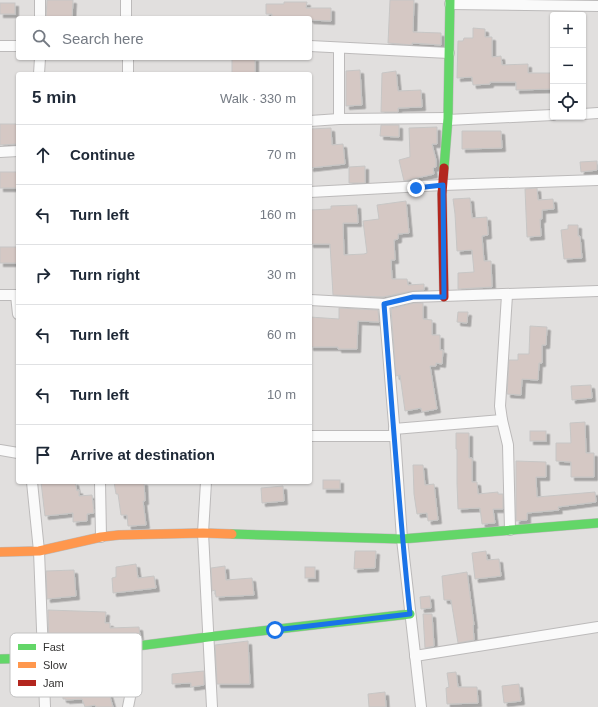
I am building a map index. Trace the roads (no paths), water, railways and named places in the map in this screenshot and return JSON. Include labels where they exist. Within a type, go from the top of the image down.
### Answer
[{"type":"street","points":[[40,0],[40,16]]},
{"type":"street","points":[[126,0],[126,16]]},
{"type":"street","points":[[444,297],[443,185],[448,119],[450,2],[598,6]]},
{"type":"street","points":[[0,46],[16,46]]},
{"type":"street","points":[[312,46],[449,53]]},
{"type":"street","points":[[339,48],[339,119]]},
{"type":"street","points":[[39,72],[40,60]]},
{"type":"street","points":[[128,60],[128,72]]},
{"type":"street","points":[[586,114],[598,113]]},
{"type":"street","points":[[312,121],[339,119],[448,119],[550,115]]},
{"type":"street","points":[[0,152],[16,151]]},
{"type":"street","points":[[312,192],[443,185],[598,180]]},
{"type":"street","points":[[312,300],[384,304],[413,297],[598,291]]},
{"type":"street","points":[[0,295],[16,295]]},
{"type":"street","points":[[507,295],[500,406],[508,445],[510,530]]},
{"type":"street","points":[[384,304],[402,539],[421,707]]},
{"type":"street","points":[[312,436],[394,432],[502,420]]},
{"type":"street","points":[[0,450],[16,452]]},
{"type":"street","points":[[32,484],[39,551],[42,633]]},
{"type":"street","points":[[100,484],[101,537]]},
{"type":"street","points":[[206,484],[203,533],[212,707]]},
{"type":"street","points":[[0,552],[39,551],[101,537],[203,533],[402,539],[598,523]]},
{"type":"street","points":[[142,645],[410,614]]},
{"type":"street","points":[[415,656],[598,626]]},
{"type":"street","points":[[0,659],[10,659]]},
{"type":"street","points":[[45,697],[45,707]]},
{"type":"street","points":[[128,707],[130,697]]}]
